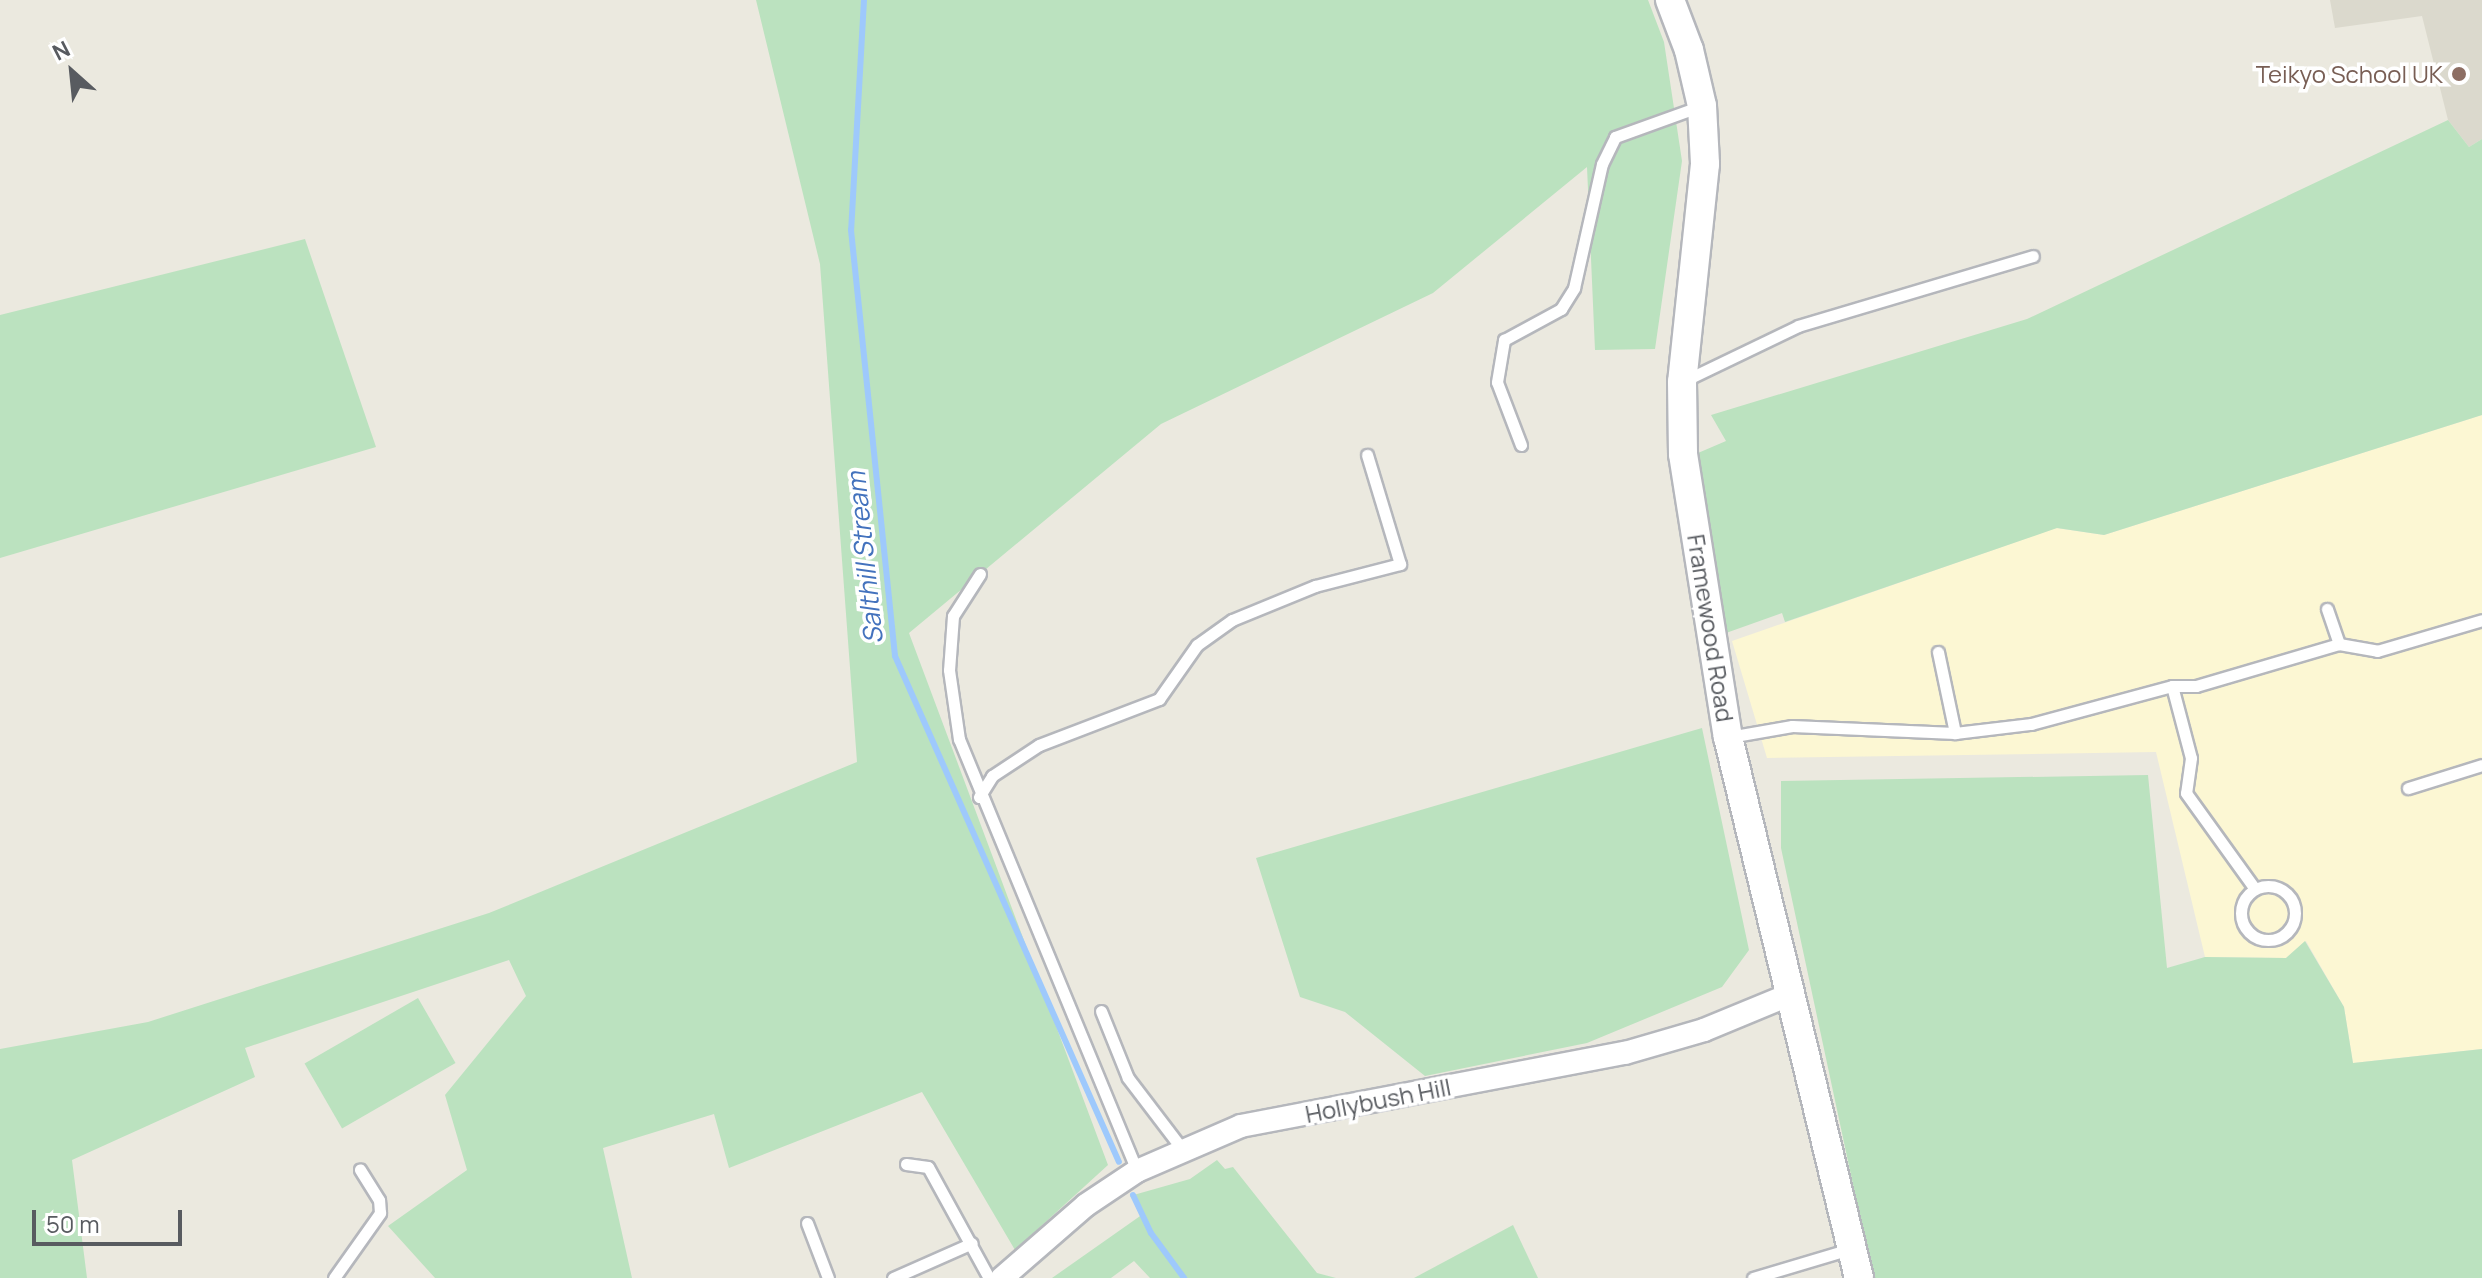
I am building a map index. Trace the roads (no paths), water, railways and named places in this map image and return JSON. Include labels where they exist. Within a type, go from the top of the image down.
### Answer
[{"type":"street","name":"Framewood Road","points":[[1670,0],[1689,50],[1702,106],[1705,164],[1682,382],[1683,454],[1728,737],[1859,1278]]},
{"type":"street","name":"Hollybush Hill","points":[[1002,1278],[1086,1205],[1137,1171],[1241,1126],[1625,1053],[1704,1030],[1789,995]]},
{"type":"lane","points":[[1521,445],[1497,382],[1504,340],[1561,309],[1574,288],[1602,164],[1615,137],[1702,106]]},
{"type":"lane","points":[[1682,382],[1798,326],[2033,256]]},
{"type":"lane","points":[[979,797],[992,776],[1039,745],[1159,699],[1197,645],[1232,620],[1284,596],[1400,564],[1367,455]]},
{"type":"lane","points":[[980,574],[953,616],[949,670],[959,739],[979,797],[1137,1171]]},
{"type":"lane","points":[[2327,609],[2339,644]]},
{"type":"lane","points":[[1728,737],[1792,726],[1955,733],[2031,724],[2172,686],[2196,686],[2339,644],[2377,651],[2482,620]]},
{"type":"lane","points":[[1938,652],[1955,733]]},
{"type":"lane","points":[[2172,686],[2191,758],[2186,793],[2255,889]]},
{"type":"lane","points":[[2408,788],[2482,765]]},
{"type":"lane","points":[[2272,886],[2292,901],[2291,927],[2278,938],[2252,936],[2241,922],[2242,903],[2255,889],[2272,886]]},
{"type":"lane","points":[[1101,1011],[1133,1086],[1182,1149]]},
{"type":"lane","points":[[906,1164],[928,1167],[989,1278]]},
{"type":"lane","points":[[334,1278],[380,1213],[379,1200],[360,1170]]},
{"type":"lane","points":[[807,1223],[828,1278]]},
{"type":"lane","points":[[893,1278],[972,1243]]},
{"type":"lane","points":[[1753,1278],[1854,1248]]},
{"type":"waterway","name":"Salthill Stream","points":[[864,0],[851,230],[895,656],[1119,1162]]},
{"type":"waterway","name":"Salthill Stream","points":[[1133,1195],[1151,1233],[1184,1278]]},
{"type":"place","name":"Teikyo School UK","points":[[2459,74]]}]
